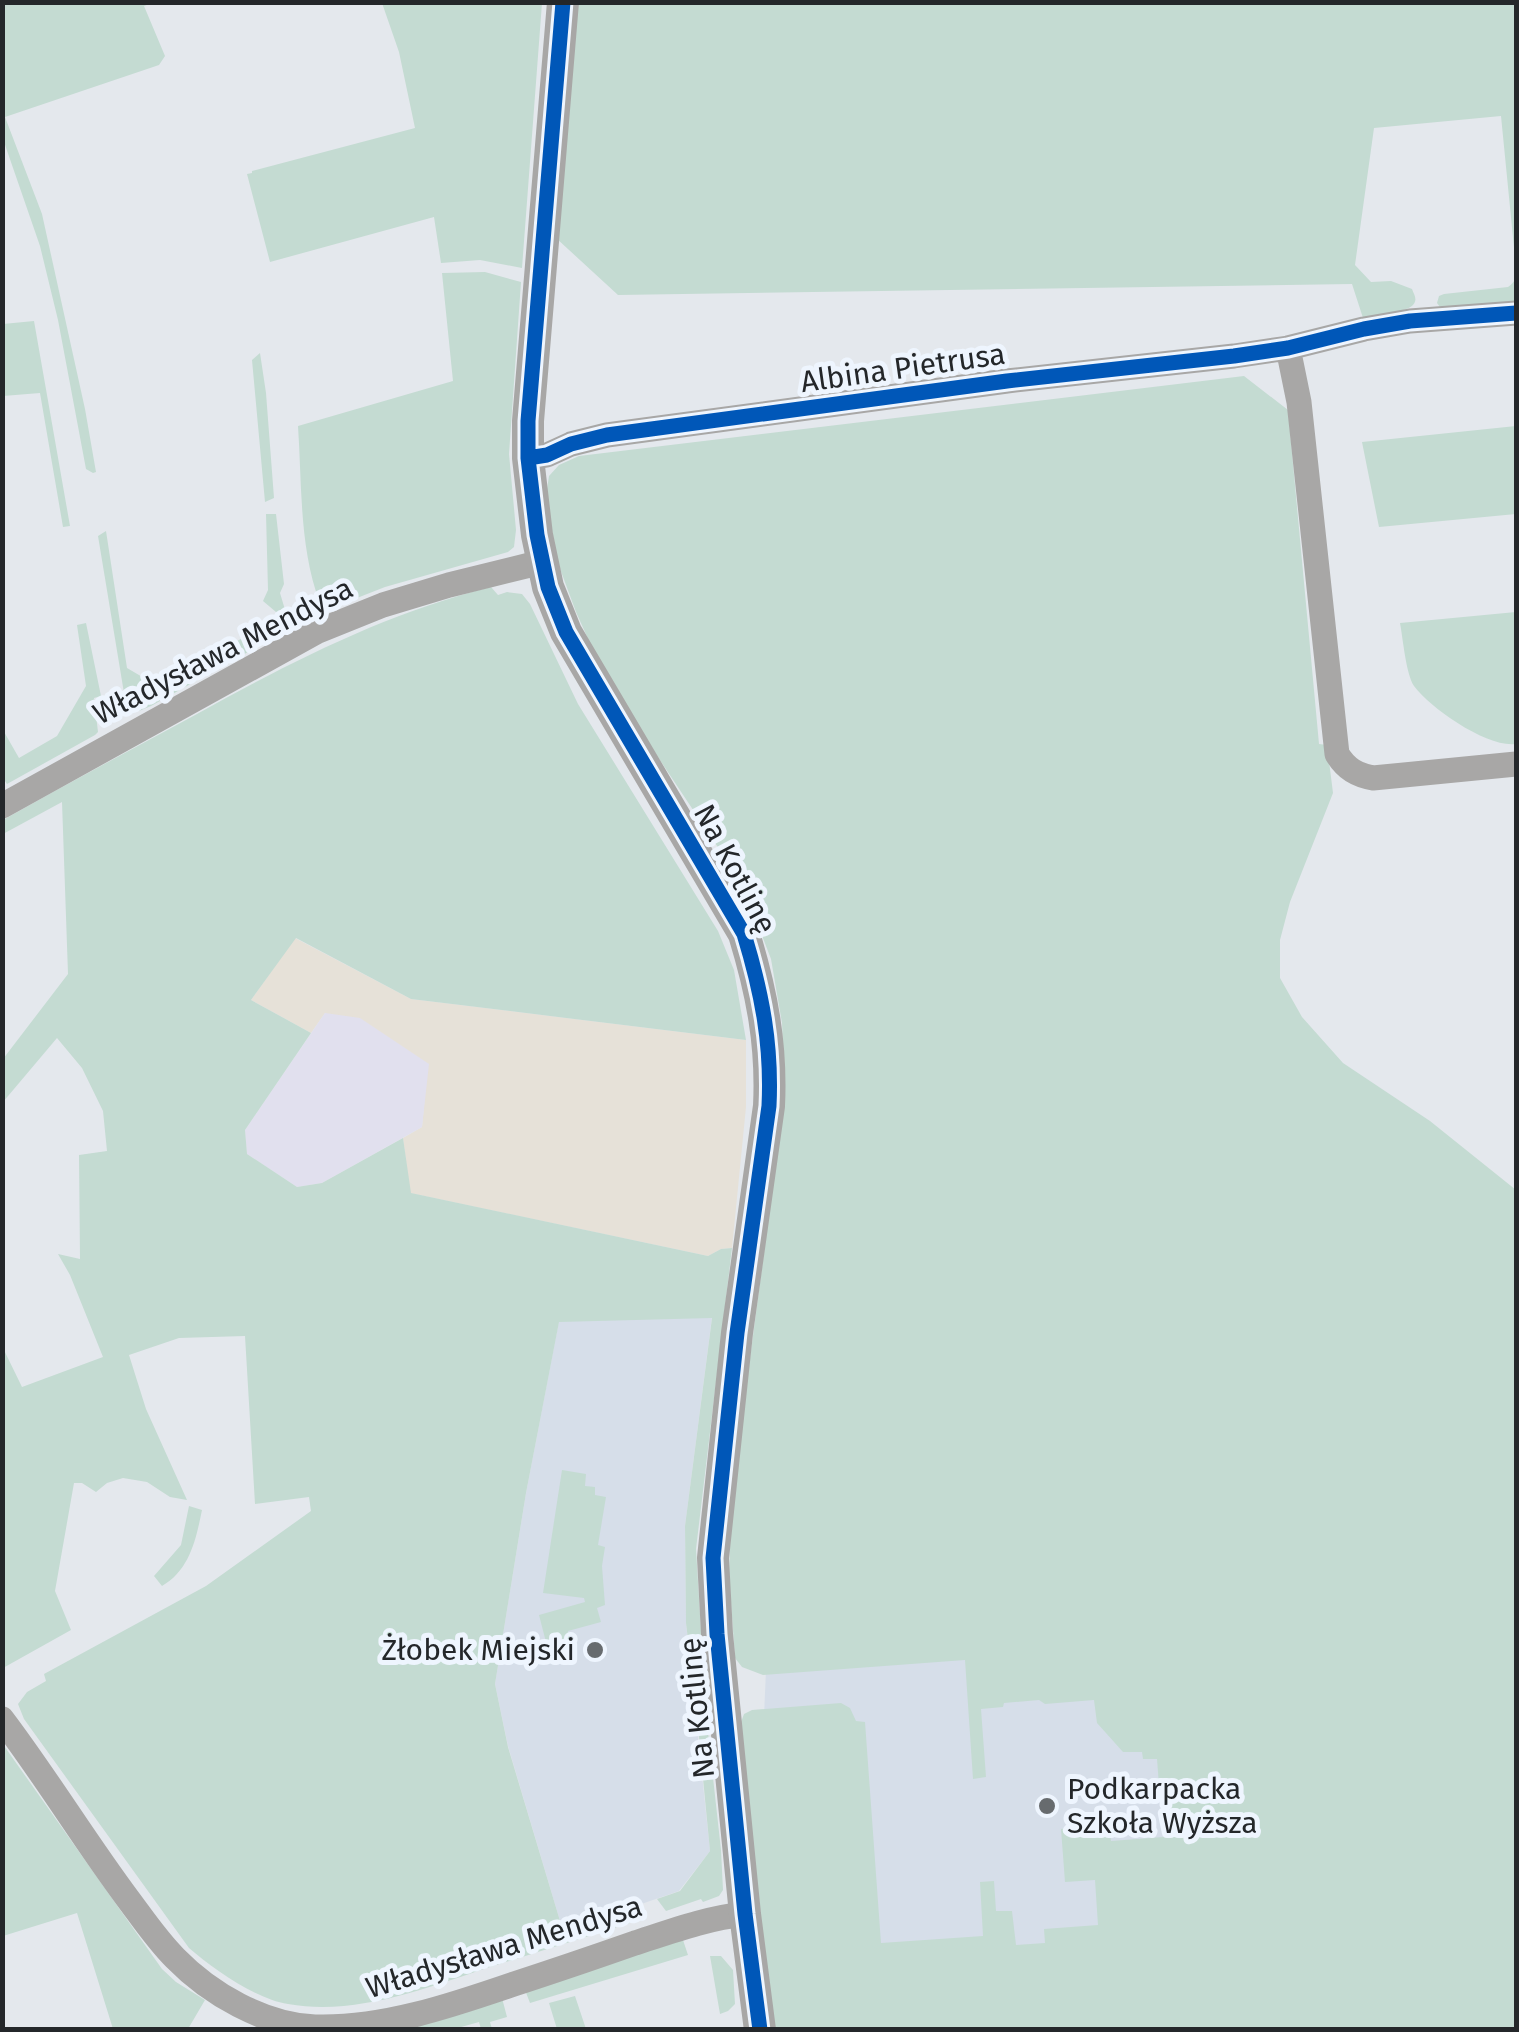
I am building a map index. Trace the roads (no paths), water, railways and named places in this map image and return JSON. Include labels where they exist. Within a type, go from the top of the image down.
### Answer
[{"type":"street","name":"Na Kotlinę","points":[[563,2],[530,382],[528,458],[542,562],[548,587],[576,652],[744,934],[760,986],[770,1058],[769,1106],[737,1333],[713,1558],[717,1634],[760,2030]]},
{"type":"street","name":"Albina Pietrusa","points":[[528,458],[607,435],[1008,381],[1234,356],[1392,324],[1516,313]]},
{"type":"street","points":[[1288,348],[1299,402],[1337,754],[1359,776],[1374,778],[1516,764]]},
{"type":"street","name":"Władysława Mendysa","points":[[2,806],[316,632],[384,605],[542,562]]},
{"type":"street","name":"Władysława Mendysa","points":[[2,1718],[116,1884],[177,1961],[228,1998],[256,2014],[280,2021],[313,2027],[353,2026],[413,2014],[694,1924],[745,1914]]},
{"type":"place","name":"Żłobek Miejski","points":[[595,1650]]},
{"type":"place","name":"Podkarpacka Szkoła Wyższa","points":[[1047,1806]]}]
